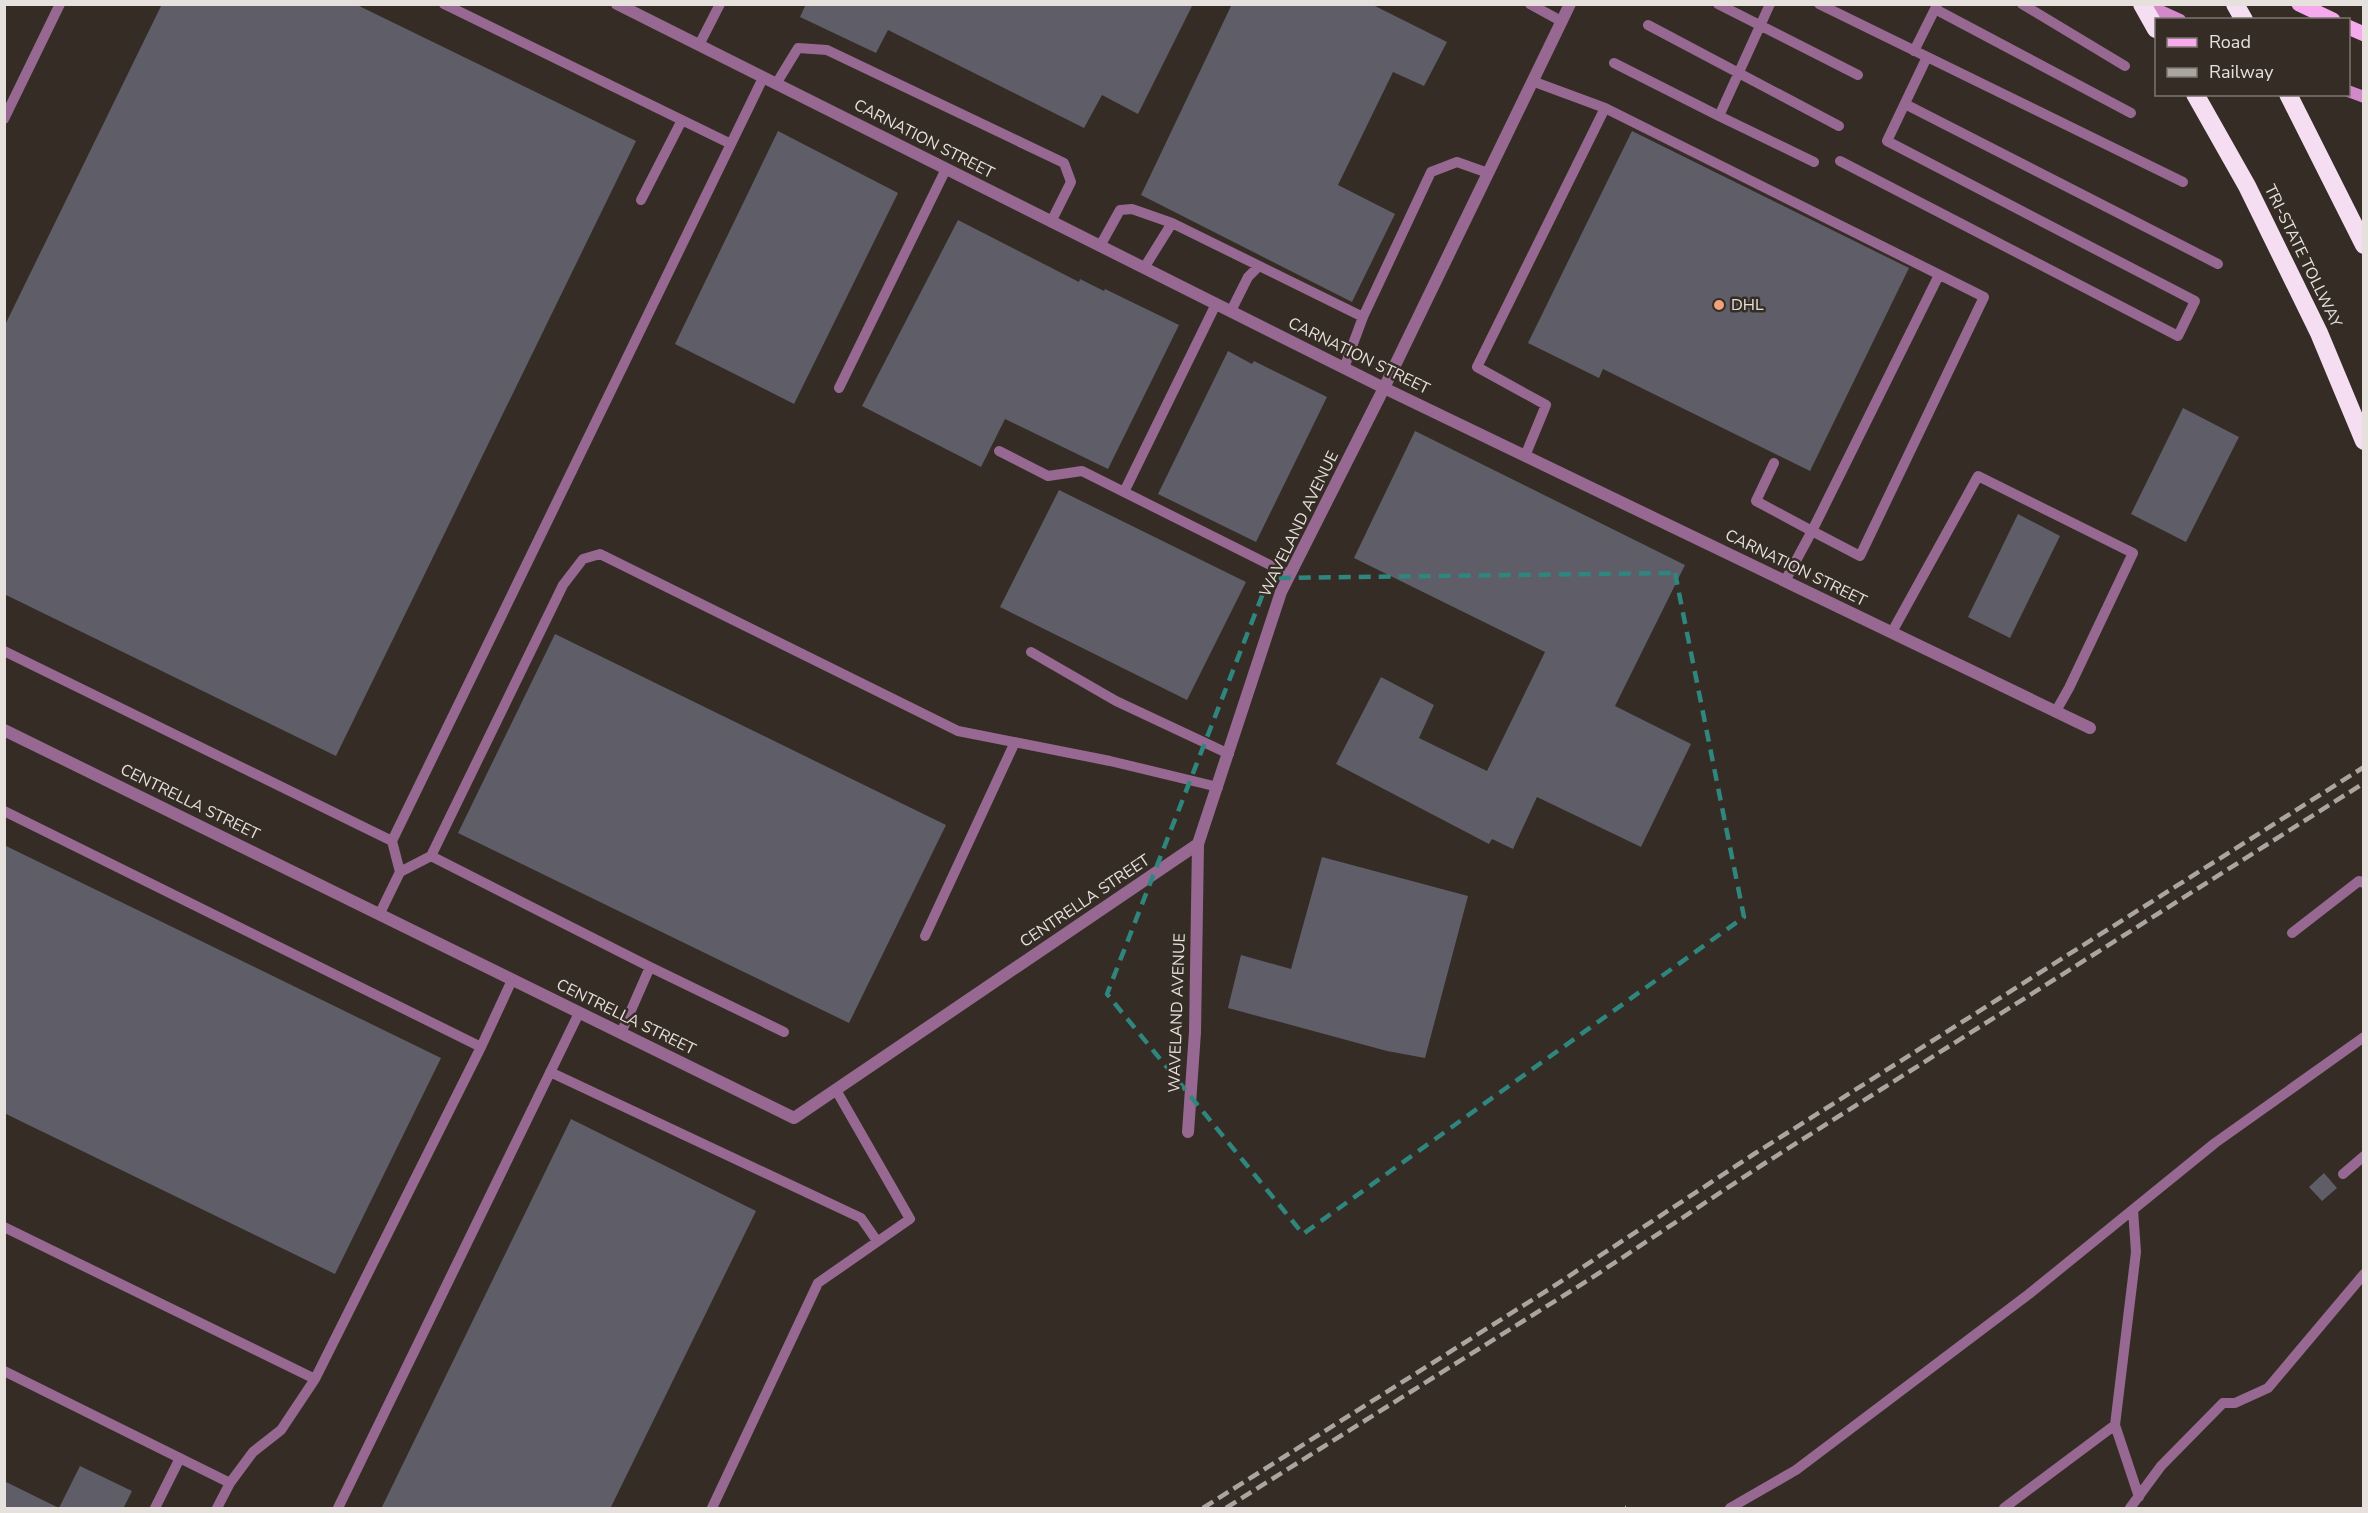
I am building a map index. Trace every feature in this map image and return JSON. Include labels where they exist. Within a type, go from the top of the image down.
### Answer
[{"type":"highway","points":[[2144,4],[2155,25]]},
{"type":"highway","points":[[2235,4],[2243,18]]},
{"type":"highway","name":"TRI-STATE TOLLWAY","points":[[2195,96],[2247,186],[2314,323],[2364,441]]},
{"type":"highway","points":[[2289,96],[2364,245]]},
{"type":"main road","points":[[2299,4],[2329,18]]},
{"type":"main road","points":[[2350,27],[2364,34]]},
{"type":"street","name":"CARNATION STREET","points":[[617,4],[1384,388],[2090,728]]},
{"type":"street","name":"WAVELAND AVENUE","points":[[1188,1132],[1195,1032],[1198,844],[1281,592],[1384,388],[1570,4]]},
{"type":"street","points":[[2144,4],[2176,18]]},
{"type":"street","points":[[2350,91],[2364,98]]},
{"type":"street","name":"CENTRELLA STREET","points":[[4,730],[794,1118],[1198,844]]},
{"type":"lane","points":[[4,119],[60,4]]},
{"type":"lane","points":[[444,4],[731,144]]},
{"type":"lane","points":[[1530,4],[1561,21]]},
{"type":"lane","points":[[1718,4],[1857,75]]},
{"type":"lane","points":[[1719,117],[1770,4]]},
{"type":"lane","points":[[1819,4],[2183,182]]},
{"type":"lane","points":[[2022,4],[2125,66]]},
{"type":"lane","points":[[699,45],[722,5]]},
{"type":"lane","points":[[1914,51],[1936,7],[2131,113]]},
{"type":"lane","points":[[1648,25],[1839,126]]},
{"type":"lane","points":[[776,84],[798,48],[827,50],[1064,163],[1071,182],[1051,222]]},
{"type":"lane","points":[[1840,161],[2178,336],[2195,301],[1887,141],[1927,57]]},
{"type":"lane","points":[[1614,63],[1719,117],[1814,162]]},
{"type":"lane","points":[[400,872],[392,841],[763,78]]},
{"type":"lane","points":[[1532,81],[1605,108],[1984,297],[1860,556],[1755,501],[1774,463]]},
{"type":"lane","points":[[1905,104],[2218,264]]},
{"type":"lane","points":[[1525,456],[1546,405],[1477,368],[1605,108]]},
{"type":"lane","points":[[641,200],[682,120]]},
{"type":"lane","points":[[1344,368],[1363,317],[1431,172],[1457,162],[1488,173]]},
{"type":"lane","points":[[839,388],[946,169]]},
{"type":"lane","points":[[1100,246],[1120,210],[1132,209],[1172,223],[1363,317]]},
{"type":"lane","points":[[1144,268],[1172,223]]},
{"type":"lane","points":[[1231,311],[1248,277],[1259,266]]},
{"type":"lane","points":[[1785,581],[1939,275]]},
{"type":"lane","points":[[1124,492],[1216,304]]},
{"type":"lane","points":[[999,451],[1048,476],[1082,471],[1290,575]]},
{"type":"lane","points":[[1892,632],[1978,476],[2133,553],[2056,711]]},
{"type":"lane","points":[[380,913],[400,872],[431,856],[563,585],[583,559],[600,554],[958,731],[1110,760],[1218,787]]},
{"type":"lane","points":[[4,651],[392,841]]},
{"type":"lane","points":[[1031,652],[1116,701],[1229,754]]},
{"type":"lane","points":[[925,936],[1015,742]]},
{"type":"lane","points":[[4,811],[481,1047]]},
{"type":"lane","points":[[431,856],[650,968],[784,1032]]},
{"type":"lane","points":[[2292,933],[2359,880],[2364,883]]},
{"type":"lane","points":[[621,1033],[650,968]]},
{"type":"lane","points":[[217,1509],[230,1483],[253,1452],[281,1430],[315,1379],[481,1047],[512,980]]},
{"type":"lane","points":[[338,1509],[579,1013]]},
{"type":"lane","points":[[1730,1509],[1796,1470],[2010,1309],[2215,1143],[2364,1037]]},
{"type":"lane","points":[[550,1072],[861,1218],[878,1241]]},
{"type":"lane","points":[[712,1509],[818,1282],[910,1219],[836,1090]]},
{"type":"lane","points":[[2343,1174],[2364,1156]]},
{"type":"lane","points":[[2133,1210],[2136,1252],[2115,1425],[2139,1497]]},
{"type":"lane","points":[[4,1227],[315,1379]]},
{"type":"lane","points":[[2130,1509],[2161,1466],[2223,1403],[2235,1403],[2268,1388],[2364,1274]]},
{"type":"lane","points":[[4,1371],[230,1483]]},
{"type":"lane","points":[[2004,1509],[2115,1425]]},
{"type":"lane","points":[[155,1509],[180,1458]]},
{"type":"highlighted area","points":[[1675,573],[1744,917],[1303,1234],[1107,994],[1269,578]]},
{"type":"building","points":[[162,4],[355,4],[636,141],[336,756],[4,594],[4,327]]},
{"type":"building","points":[[806,4],[1193,4],[1138,114],[1102,95],[1084,128],[888,30],[876,53],[800,17]]},
{"type":"building","points":[[1232,4],[1371,4],[1447,42],[1424,86],[1393,72],[1338,185],[1395,214],[1352,302],[1141,195]]},
{"type":"building","points":[[778,131],[898,193],[794,404],[675,344]]},
{"type":"building","name":"DHL","points":[[1632,131],[1909,268],[1810,471],[1603,369],[1599,378],[1528,343]]},
{"type":"building","points":[[958,220],[1079,282],[1080,279],[1104,291],[1105,289],[1179,325],[1108,469],[1005,419],[981,467],[862,406]]},
{"type":"building","points":[[1228,351],[1252,364],[1254,361],[1327,397],[1256,542],[1158,494]]},
{"type":"building","points":[[2183,408],[2239,437],[2186,542],[2131,514]]},
{"type":"building","points":[[1415,431],[1685,565],[1615,706],[1691,744],[1641,847],[1537,797],[1513,849],[1492,839],[1489,844],[1336,764],[1381,677],[1434,705],[1419,738],[1487,771],[1545,652],[1354,558]]},
{"type":"building","points":[[1059,490],[1246,582],[1187,700],[1000,607]]},
{"type":"building","points":[[2018,514],[2060,536],[2010,638],[1968,617]]},
{"type":"building","points":[[555,634],[946,825],[849,1023],[458,833]]},
{"type":"building","points":[[4,845],[441,1058],[335,1274],[4,1113]]},
{"type":"building","points":[[1322,857],[1468,896],[1425,1058],[1387,1051],[1228,1008],[1241,955],[1291,969]]},
{"type":"building","points":[[571,1119],[756,1211],[610,1509],[381,1509]]},
{"type":"building","points":[[2324,1173],[2337,1188],[2322,1201],[2309,1187]]},
{"type":"building","points":[[80,1466],[132,1491],[123,1509],[4,1509],[4,1481],[59,1508]]},
{"type":"railway","points":[[1203,1508],[1551,1288],[1754,1154],[2364,767]]},
{"type":"railway","points":[[1226,1508],[1590,1279],[1762,1165],[2364,783]]},
{"type":"place","name":"DHL","points":[[1719,305]]}]
